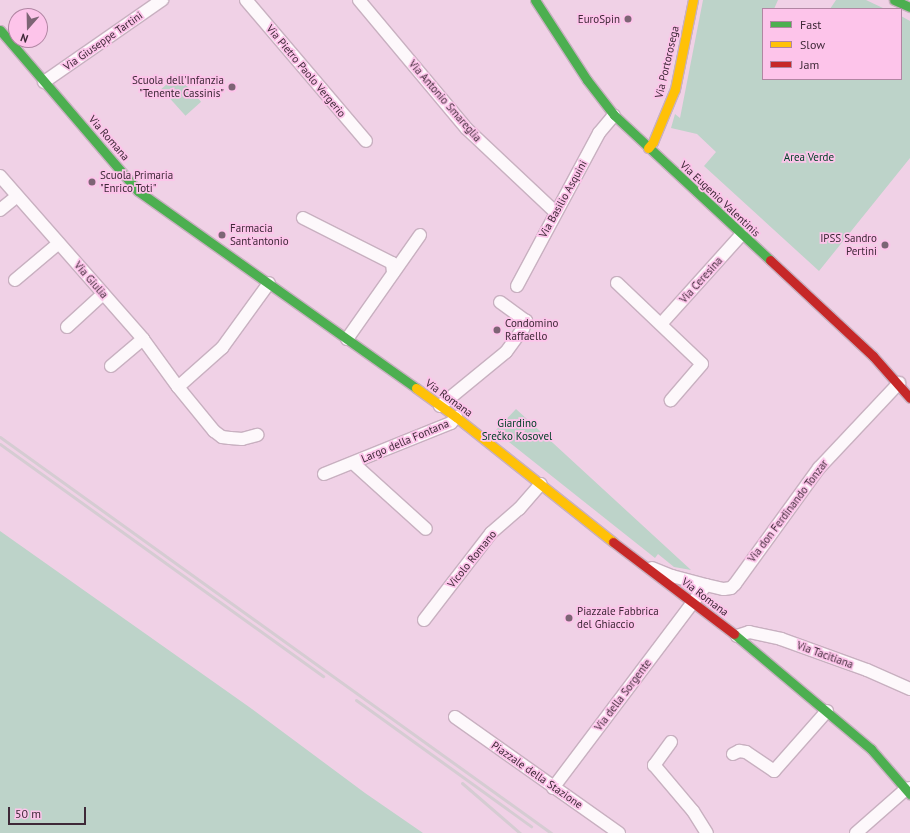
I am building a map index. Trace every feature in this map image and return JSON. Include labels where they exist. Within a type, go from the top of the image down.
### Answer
[{"type":"street","name":"Via Giuseppe Tartini","points":[[44,82],[162,0]]},
{"type":"street","name":"Via Pietro Paolo Vergerio","points":[[246,0],[366,141]]},
{"type":"street","name":"Via Antonio Smareglia","points":[[359,0],[467,129],[555,212]]},
{"type":"street","name":"Via Eugenio Valentinis","points":[[535,0],[588,80],[614,115],[741,235],[873,356],[899,383],[910,398]]},
{"type":"street","name":"Via Portorosega","points":[[648,148],[660,128],[675,89],[693,0]]},
{"type":"street","points":[[894,0],[910,7]]},
{"type":"street","name":"Via Romana","points":[[1,32],[138,190],[269,282],[456,417],[542,484],[639,563],[737,636],[871,749],[909,790]]},
{"type":"street","name":"Via Basilio Asquini","points":[[517,286],[555,212],[599,133],[614,115]]},
{"type":"street","name":"Via Giulia","points":[[0,176],[143,339],[178,387],[214,431],[222,437],[242,439],[257,435]]},
{"type":"street","points":[[0,210],[17,196]]},
{"type":"street","points":[[303,218],[392,263],[393,273]]},
{"type":"street","points":[[347,338],[420,234]]},
{"type":"street","name":"Via Ceresina","points":[[661,324],[741,235]]},
{"type":"street","points":[[15,280],[58,243]]},
{"type":"street","points":[[178,387],[222,348],[269,282]]},
{"type":"street","points":[[617,283],[702,364],[671,400]]},
{"type":"street","points":[[67,326],[103,294]]},
{"type":"street","points":[[440,406],[506,352],[523,329],[526,321],[500,302]]},
{"type":"street","points":[[111,366],[143,339]]},
{"type":"street","name":"Via don Ferdinando Tonzar","points":[[639,563],[672,576],[724,589],[731,588],[819,468],[899,383]]},
{"type":"street","name":"Largo della Fontana","points":[[324,474],[451,422],[456,417]]},
{"type":"street","name":"Largo della Fontana","points":[[353,463],[426,529]]},
{"type":"street","name":"Vicolo Romano","points":[[424,620],[491,533],[519,509],[542,484]]},
{"type":"street","points":[[693,603],[706,585]]},
{"type":"street","name":"Via della Sorgente","points":[[553,788],[693,603]]},
{"type":"street","name":"Via Tacitiana","points":[[737,636],[749,632],[781,640],[867,670],[910,689]]},
{"type":"street","points":[[733,754],[739,751],[746,752],[774,771],[827,711]]},
{"type":"street","name":"Piazzale della Stazione","points":[[455,716],[553,788],[619,833]]},
{"type":"street","points":[[671,742],[654,765],[693,811],[707,833]]},
{"type":"street","points":[[856,833],[909,790]]},
{"type":"green space","name":"Area Verde","points":[[703,0],[778,0],[774,8],[762,8],[762,80],[902,80],[902,17],[910,21],[910,158],[819,271],[704,166],[716,152],[697,134],[671,128],[675,114],[680,118]]},
{"type":"green space","points":[[836,0],[866,0],[883,8],[831,8]]},
{"type":"green space","points":[[177,75],[201,102],[185,116],[161,89]]},
{"type":"green space","name":"Giardino Srečko Kosovel","points":[[516,409],[691,570],[674,567],[658,554],[655,558],[495,431]]},
{"type":"green space","points":[[0,531],[252,709],[365,793],[423,833],[0,833]]},
{"type":"railway","points":[[0,437],[551,833]]},
{"type":"railway","points":[[0,444],[323,676]]},
{"type":"railway","points":[[356,700],[531,826]]},
{"type":"railway","points":[[462,783],[520,833]]},
{"type":"traffic: fast","points":[[535,0],[587,80],[614,115],[770,260]]},
{"type":"traffic: fast","points":[[894,0],[910,7]]},
{"type":"traffic: fast","points":[[0,30],[138,191],[416,388]]},
{"type":"traffic: fast","points":[[734,634],[871,749],[910,794]]},
{"type":"traffic: slow","points":[[648,148],[653,142],[675,89],[693,0]]},
{"type":"traffic: slow","points":[[416,388],[456,417],[613,542]]},
{"type":"traffic: jam","points":[[770,260],[873,356],[910,398]]},
{"type":"traffic: jam","points":[[613,542],[734,634]]},
{"type":"place","name":"EuroSpin","points":[[628,19]]},
{"type":"place","name":"Scuola dell'Infanzia \"Tenente Cassinis\"","points":[[232,87]]},
{"type":"place","name":"Scuola Primaria \"Enrico Toti\"","points":[[92,182]]},
{"type":"place","name":"Farmacia Sant'antonio","points":[[222,235]]},
{"type":"place","name":"IPSS Sandro Pertini","points":[[885,245]]},
{"type":"place","name":"Condomino Raffaello","points":[[497,330]]},
{"type":"place","name":"Piazzale Fabbrica del Ghiaccio","points":[[569,618]]}]
